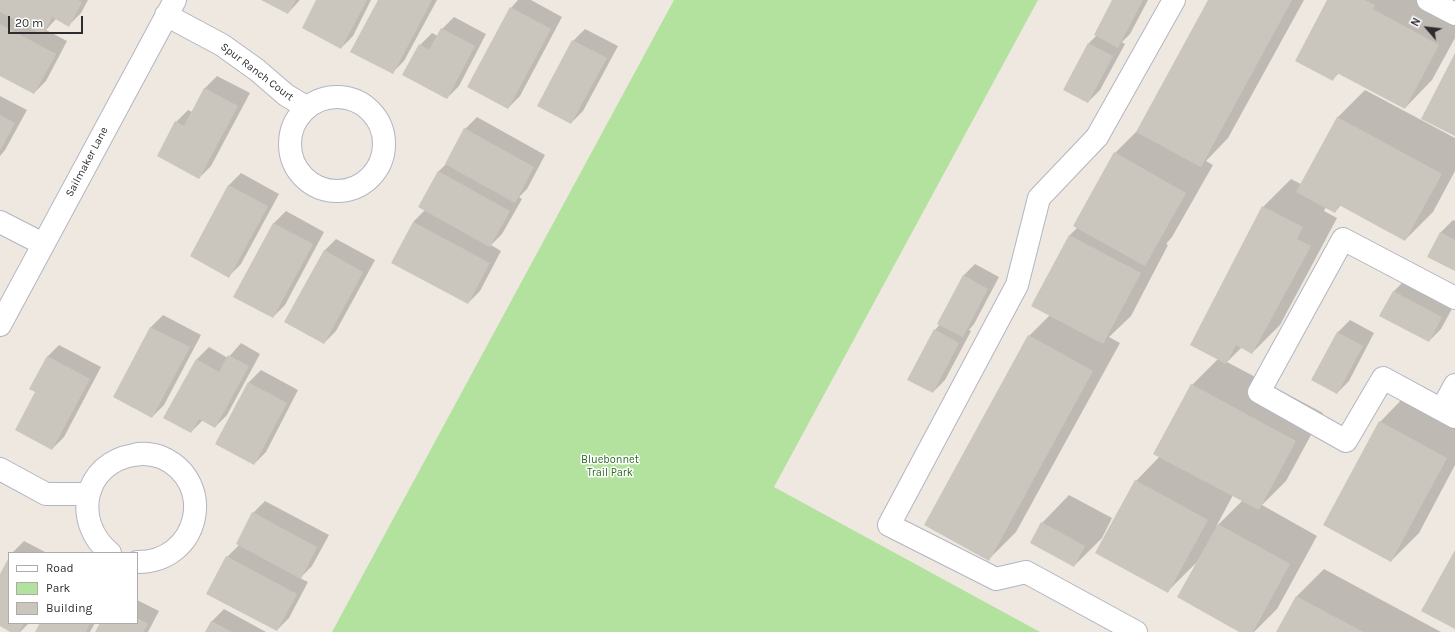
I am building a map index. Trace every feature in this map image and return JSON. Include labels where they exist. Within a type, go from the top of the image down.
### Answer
[{"type":"street","points":[[1136,632],[1026,572],[996,579],[889,525],[1017,285],[1039,198],[1097,137],[1174,0]]},
{"type":"street","points":[[1428,0],[1455,14]]},
{"type":"street","name":"Spur Ranch Court","points":[[170,8],[257,70],[286,95],[306,107]]},
{"type":"street","name":"Sailmaker Lane","points":[[2,316],[43,244],[170,8]]},
{"type":"street","name":"Spur Ranch Court","points":[[341,96],[359,102],[374,113],[383,129],[385,148],[380,166],[368,181],[352,190],[333,192],[315,187],[301,175],[292,159],[289,140],[294,122],[306,107],[323,99],[341,96]]},
{"type":"street","points":[[0,222],[43,244]]},
{"type":"street","points":[[1455,298],[1343,238],[1260,392],[1346,441],[1383,378],[1448,413],[1455,385]]},
{"type":"street","points":[[109,552],[100,545],[90,529],[86,512],[88,494],[96,478],[108,465],[124,456],[142,454],[160,457],[175,466],[188,480],[194,496],[195,514],[190,531],[180,546],[166,557],[148,563],[138,562]]},
{"type":"street","points":[[0,469],[46,494],[88,494]]},
{"type":"green space","name":"Bluebonnet Trail Park","points":[[674,0],[1038,0],[774,487],[1040,632],[332,632]]},
{"type":"building","points":[[0,0],[78,0],[82,2],[69,27],[52,17],[43,35],[0,12]]},
{"type":"building","points":[[261,0],[296,0],[288,14]]},
{"type":"building","points":[[316,0],[367,0],[341,49],[302,28]]},
{"type":"building","points":[[378,0],[432,0],[393,74],[350,52]]},
{"type":"building","points":[[1112,0],[1143,0],[1118,48],[1094,35]]},
{"type":"building","points":[[1208,0],[1292,0],[1201,167],[1136,132]]},
{"type":"building","points":[[1327,0],[1365,0],[1375,5],[1373,9],[1439,45],[1405,109],[1337,73],[1333,81],[1295,61]]},
{"type":"building","points":[[510,7],[551,29],[508,109],[467,87]]},
{"type":"building","points":[[0,24],[56,54],[34,94],[0,76]]},
{"type":"building","points":[[441,28],[475,46],[447,99],[402,75],[419,44],[429,50]]},
{"type":"building","points":[[572,40],[607,58],[571,124],[537,106]]},
{"type":"building","points":[[1088,43],[1113,56],[1088,103],[1063,90]]},
{"type":"building","points":[[1455,53],[1455,136],[1421,119]]},
{"type":"building","points":[[204,88],[238,106],[199,179],[157,156],[175,121],[184,126]]},
{"type":"building","points":[[0,115],[15,123],[0,151]]},
{"type":"building","points":[[1337,117],[1442,174],[1405,241],[1339,205],[1335,213],[1296,192]]},
{"type":"building","points":[[464,128],[534,167],[515,203],[445,164]]},
{"type":"building","points":[[1114,152],[1186,193],[1145,266],[1073,226]]},
{"type":"building","points":[[438,171],[510,211],[490,247],[418,207]]},
{"type":"building","points":[[228,185],[268,206],[229,278],[190,256]]},
{"type":"building","points":[[1262,206],[1303,227],[1297,239],[1311,246],[1252,354],[1236,345],[1226,364],[1190,345]]},
{"type":"building","points":[[413,222],[490,263],[468,304],[391,263]]},
{"type":"building","points":[[273,223],[313,244],[273,318],[233,297]]},
{"type":"building","points":[[1440,232],[1455,240],[1455,271],[1427,257]]},
{"type":"building","points":[[1069,235],[1141,273],[1103,344],[1031,306]]},
{"type":"building","points":[[324,250],[363,272],[324,344],[284,322]]},
{"type":"building","points":[[963,275],[988,289],[963,337],[937,324]]},
{"type":"building","points":[[1393,291],[1442,317],[1429,342],[1379,316]]},
{"type":"building","points":[[150,327],[190,347],[152,418],[113,397]]},
{"type":"building","points":[[934,329],[959,343],[933,393],[907,380]]},
{"type":"building","points":[[1337,332],[1363,346],[1337,394],[1311,380]]},
{"type":"building","points":[[1028,335],[1093,371],[989,561],[924,525]]},
{"type":"building","points":[[228,355],[249,366],[215,428],[199,419],[191,433],[163,418],[196,359],[219,372]]},
{"type":"building","points":[[47,356],[90,379],[52,450],[15,430],[35,392],[29,389]]},
{"type":"building","points":[[248,382],[287,403],[254,465],[215,444]]},
{"type":"building","points":[[1191,384],[1296,441],[1259,510],[1153,454]]},
{"type":"building","points":[[1379,421],[1447,458],[1391,562],[1323,525]]},
{"type":"building","points":[[1135,480],[1208,520],[1168,593],[1095,553]]},
{"type":"building","points":[[252,512],[317,547],[301,579],[236,544]]},
{"type":"building","points":[[1041,522],[1085,546],[1074,567],[1030,543]]},
{"type":"building","points":[[1218,524],[1290,564],[1253,632],[1239,632],[1177,597]]},
{"type":"building","points":[[1455,550],[1455,629],[1421,611]]},
{"type":"building","points":[[226,556],[297,594],[277,631],[206,594]]},
{"type":"building","points":[[8,559],[8,624],[23,624],[19,632],[10,632],[0,626],[0,574]]},
{"type":"building","points":[[1296,596],[1363,632],[1276,632]]},
{"type":"building","points":[[138,619],[148,624],[143,632],[95,632],[99,624],[138,624]]},
{"type":"building","points":[[211,621],[232,632],[205,632]]},
{"type":"building","points":[[39,624],[90,624],[86,632],[35,632]]}]
